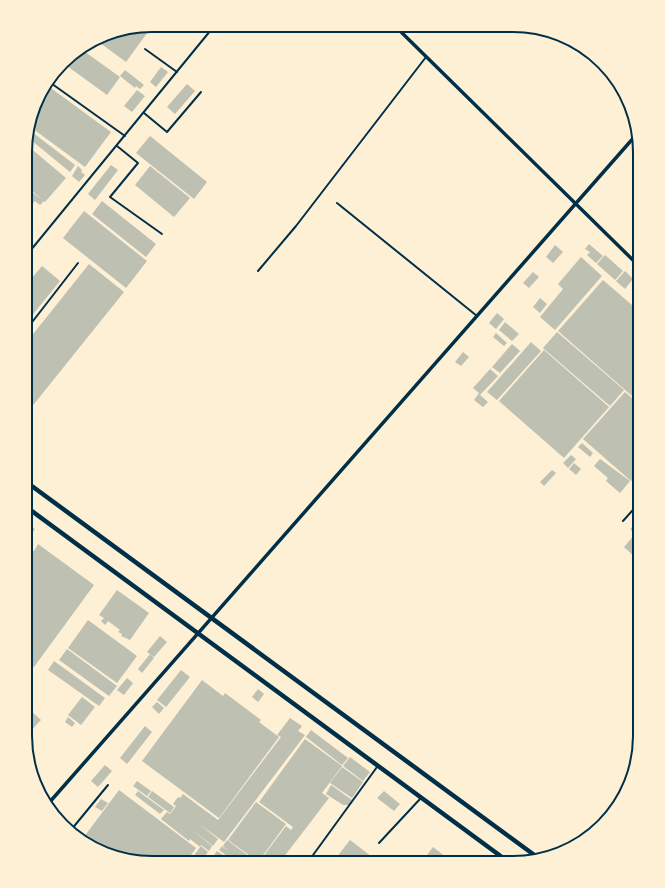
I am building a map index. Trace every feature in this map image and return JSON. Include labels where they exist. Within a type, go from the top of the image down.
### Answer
[{"type":"street","points":[[401,32],[633,260]]},
{"type":"street","points":[[51,801],[632,139]]},
{"type":"street","points":[[32,485],[211,619],[533,854]]},
{"type":"street","points":[[32,511],[377,767],[500,856]]},
{"type":"lane","points":[[32,249],[209,32]]},
{"type":"lane","points":[[145,49],[176,72]]},
{"type":"lane","points":[[258,271],[300,220],[426,58]]},
{"type":"lane","points":[[52,85],[125,136]]},
{"type":"lane","points":[[144,113],[167,132],[201,92]]},
{"type":"lane","points":[[117,146],[138,163],[110,197],[162,234]]},
{"type":"lane","points":[[336,203],[477,316]]},
{"type":"lane","points":[[32,322],[78,263]]},
{"type":"lane","points":[[623,521],[633,510]]},
{"type":"lane","points":[[312,856],[377,767]]},
{"type":"lane","points":[[74,827],[108,785]]},
{"type":"lane","points":[[379,843],[421,798]]},
{"type":"building","points":[[148,32],[126,62],[101,43],[129,34]]},
{"type":"building","points":[[85,52],[120,77],[107,95],[68,67]]},
{"type":"building","points":[[161,67],[168,72],[156,87],[150,82]]},
{"type":"building","points":[[125,70],[144,85],[140,89],[136,86],[135,88],[120,76]]},
{"type":"building","points":[[187,84],[195,91],[175,114],[167,107]]},
{"type":"building","points":[[50,88],[111,132],[85,167],[34,130],[41,106]]},
{"type":"building","points":[[137,90],[145,96],[132,112],[124,106]]},
{"type":"building","points":[[34,133],[75,165],[70,172],[33,141]]},
{"type":"building","points":[[150,136],[207,182],[194,199],[136,153]]},
{"type":"building","points":[[32,150],[66,178],[45,202],[44,201],[40,205],[35,201],[32,202],[32,192],[43,200],[32,191]]},
{"type":"building","points":[[111,165],[118,170],[95,200],[88,194]]},
{"type":"building","points":[[78,166],[82,170],[81,172],[85,175],[79,182],[72,176]]},
{"type":"building","points":[[150,166],[190,198],[174,217],[135,185]]},
{"type":"building","points":[[102,201],[156,244],[146,257],[92,214]]},
{"type":"building","points":[[84,211],[147,261],[126,288],[63,238]]},
{"type":"building","points":[[589,244],[603,256],[596,263],[587,255],[590,252],[585,249]]},
{"type":"building","points":[[555,245],[563,252],[553,263],[546,257]]},
{"type":"building","points":[[605,255],[623,271],[615,280],[597,264]]},
{"type":"building","points":[[581,257],[602,276],[555,330],[540,317],[563,289],[558,284]]},
{"type":"building","points":[[89,264],[124,292],[32,407],[32,335]]},
{"type":"building","points":[[42,266],[60,281],[32,316],[32,278]]},
{"type":"building","points":[[625,271],[633,279],[625,289],[616,281]]},
{"type":"building","points":[[533,272],[539,277],[529,288],[523,283]]},
{"type":"building","points":[[603,280],[633,306],[633,397],[558,331]]},
{"type":"building","points":[[540,298],[547,304],[540,313],[533,307]]},
{"type":"building","points":[[497,313],[504,319],[496,329],[489,323]]},
{"type":"building","points":[[505,322],[519,334],[512,341],[499,330]]},
{"type":"building","points":[[557,332],[624,390],[610,406],[543,348]]},
{"type":"building","points":[[496,333],[507,343],[504,346],[493,337]]},
{"type":"building","points":[[531,342],[541,351],[497,400],[487,392]]},
{"type":"building","points":[[512,344],[520,351],[500,373],[492,367]]},
{"type":"building","points":[[544,350],[609,407],[564,458],[499,401]]},
{"type":"building","points":[[463,352],[469,357],[461,366],[455,362]]},
{"type":"building","points":[[490,369],[498,376],[480,395],[488,402],[483,407],[474,400],[479,393],[473,388]]},
{"type":"building","points":[[625,392],[633,399],[633,479],[631,481],[583,439]]},
{"type":"building","points":[[582,443],[593,453],[590,457],[578,447]]},
{"type":"building","points":[[571,455],[576,459],[568,468],[563,463]]},
{"type":"building","points":[[600,459],[630,481],[620,493],[606,481],[608,478],[594,466]]},
{"type":"building","points":[[574,463],[581,469],[576,475],[569,469]]},
{"type":"building","points":[[552,470],[556,473],[544,486],[540,482]]},
{"type":"building","points":[[633,536],[633,555],[624,547]]},
{"type":"building","points":[[38,544],[94,585],[34,667],[32,666],[32,550],[34,551]]},
{"type":"building","points":[[117,590],[149,613],[130,640],[121,636],[122,634],[118,632],[120,630],[108,621],[105,625],[101,621],[104,618],[99,615]]},
{"type":"building","points":[[88,620],[137,656],[117,683],[68,648]]},
{"type":"building","points":[[160,636],[167,642],[154,657],[147,652]]},
{"type":"building","points":[[67,649],[117,686],[109,696],[59,660]]},
{"type":"building","points":[[150,654],[154,658],[142,673],[138,669]]},
{"type":"building","points":[[54,661],[105,698],[99,706],[48,670]]},
{"type":"building","points":[[181,670],[190,677],[166,707],[157,700]]},
{"type":"building","points":[[127,678],[133,683],[124,695],[117,690]]},
{"type":"building","points":[[202,680],[223,696],[225,693],[261,720],[259,722],[279,737],[219,818],[142,761]]},
{"type":"building","points":[[258,689],[264,694],[258,702],[252,697]]},
{"type":"building","points":[[82,697],[95,707],[81,725],[68,715]]},
{"type":"building","points":[[157,702],[164,708],[159,714],[152,707]]},
{"type":"building","points":[[32,712],[41,720],[32,730]]},
{"type":"building","points":[[68,717],[75,723],[72,727],[65,722]]},
{"type":"building","points":[[290,718],[302,726],[298,731],[305,735],[224,842],[199,824],[218,839],[213,846],[190,828],[212,846],[209,851],[201,845],[200,847],[190,839],[189,841],[161,819],[167,812],[170,814],[176,806],[173,804],[178,797],[180,798],[183,794],[218,820],[281,737],[277,735]]},
{"type":"building","points":[[145,726],[152,732],[127,764],[120,758]]},
{"type":"building","points":[[311,730],[348,758],[342,765],[306,737]]},
{"type":"building","points":[[305,739],[342,766],[322,793],[329,798],[285,856],[264,856],[286,826],[291,830],[293,827],[259,802]]},
{"type":"building","points":[[350,757],[370,772],[363,781],[343,766]]},
{"type":"building","points":[[105,765],[112,771],[98,787],[91,781]]},
{"type":"building","points":[[342,767],[363,782],[352,798],[330,783]]},
{"type":"building","points":[[137,781],[151,791],[147,796],[133,786]]},
{"type":"building","points":[[331,785],[352,800],[349,805],[343,805],[326,794]]},
{"type":"building","points":[[119,790],[196,848],[190,856],[137,855],[106,847],[85,836]]},
{"type":"building","points":[[138,791],[164,810],[160,814],[135,795]]},
{"type":"building","points":[[152,791],[174,807],[170,813],[148,797]]},
{"type":"building","points":[[384,791],[400,804],[394,811],[377,798]]},
{"type":"building","points":[[101,799],[108,803],[102,811],[95,807]]},
{"type":"building","points":[[256,802],[286,824],[262,856],[250,856],[228,840]]},
{"type":"building","points":[[227,840],[248,856],[227,856],[219,850],[222,846],[228,851],[223,846]]},
{"type":"building","points":[[350,840],[371,856],[338,856]]},
{"type":"building","points":[[201,846],[208,852],[205,856],[194,856]]},
{"type":"building","points":[[433,847],[445,856],[426,856]]},
{"type":"building","points":[[217,851],[225,856],[213,856]]}]
